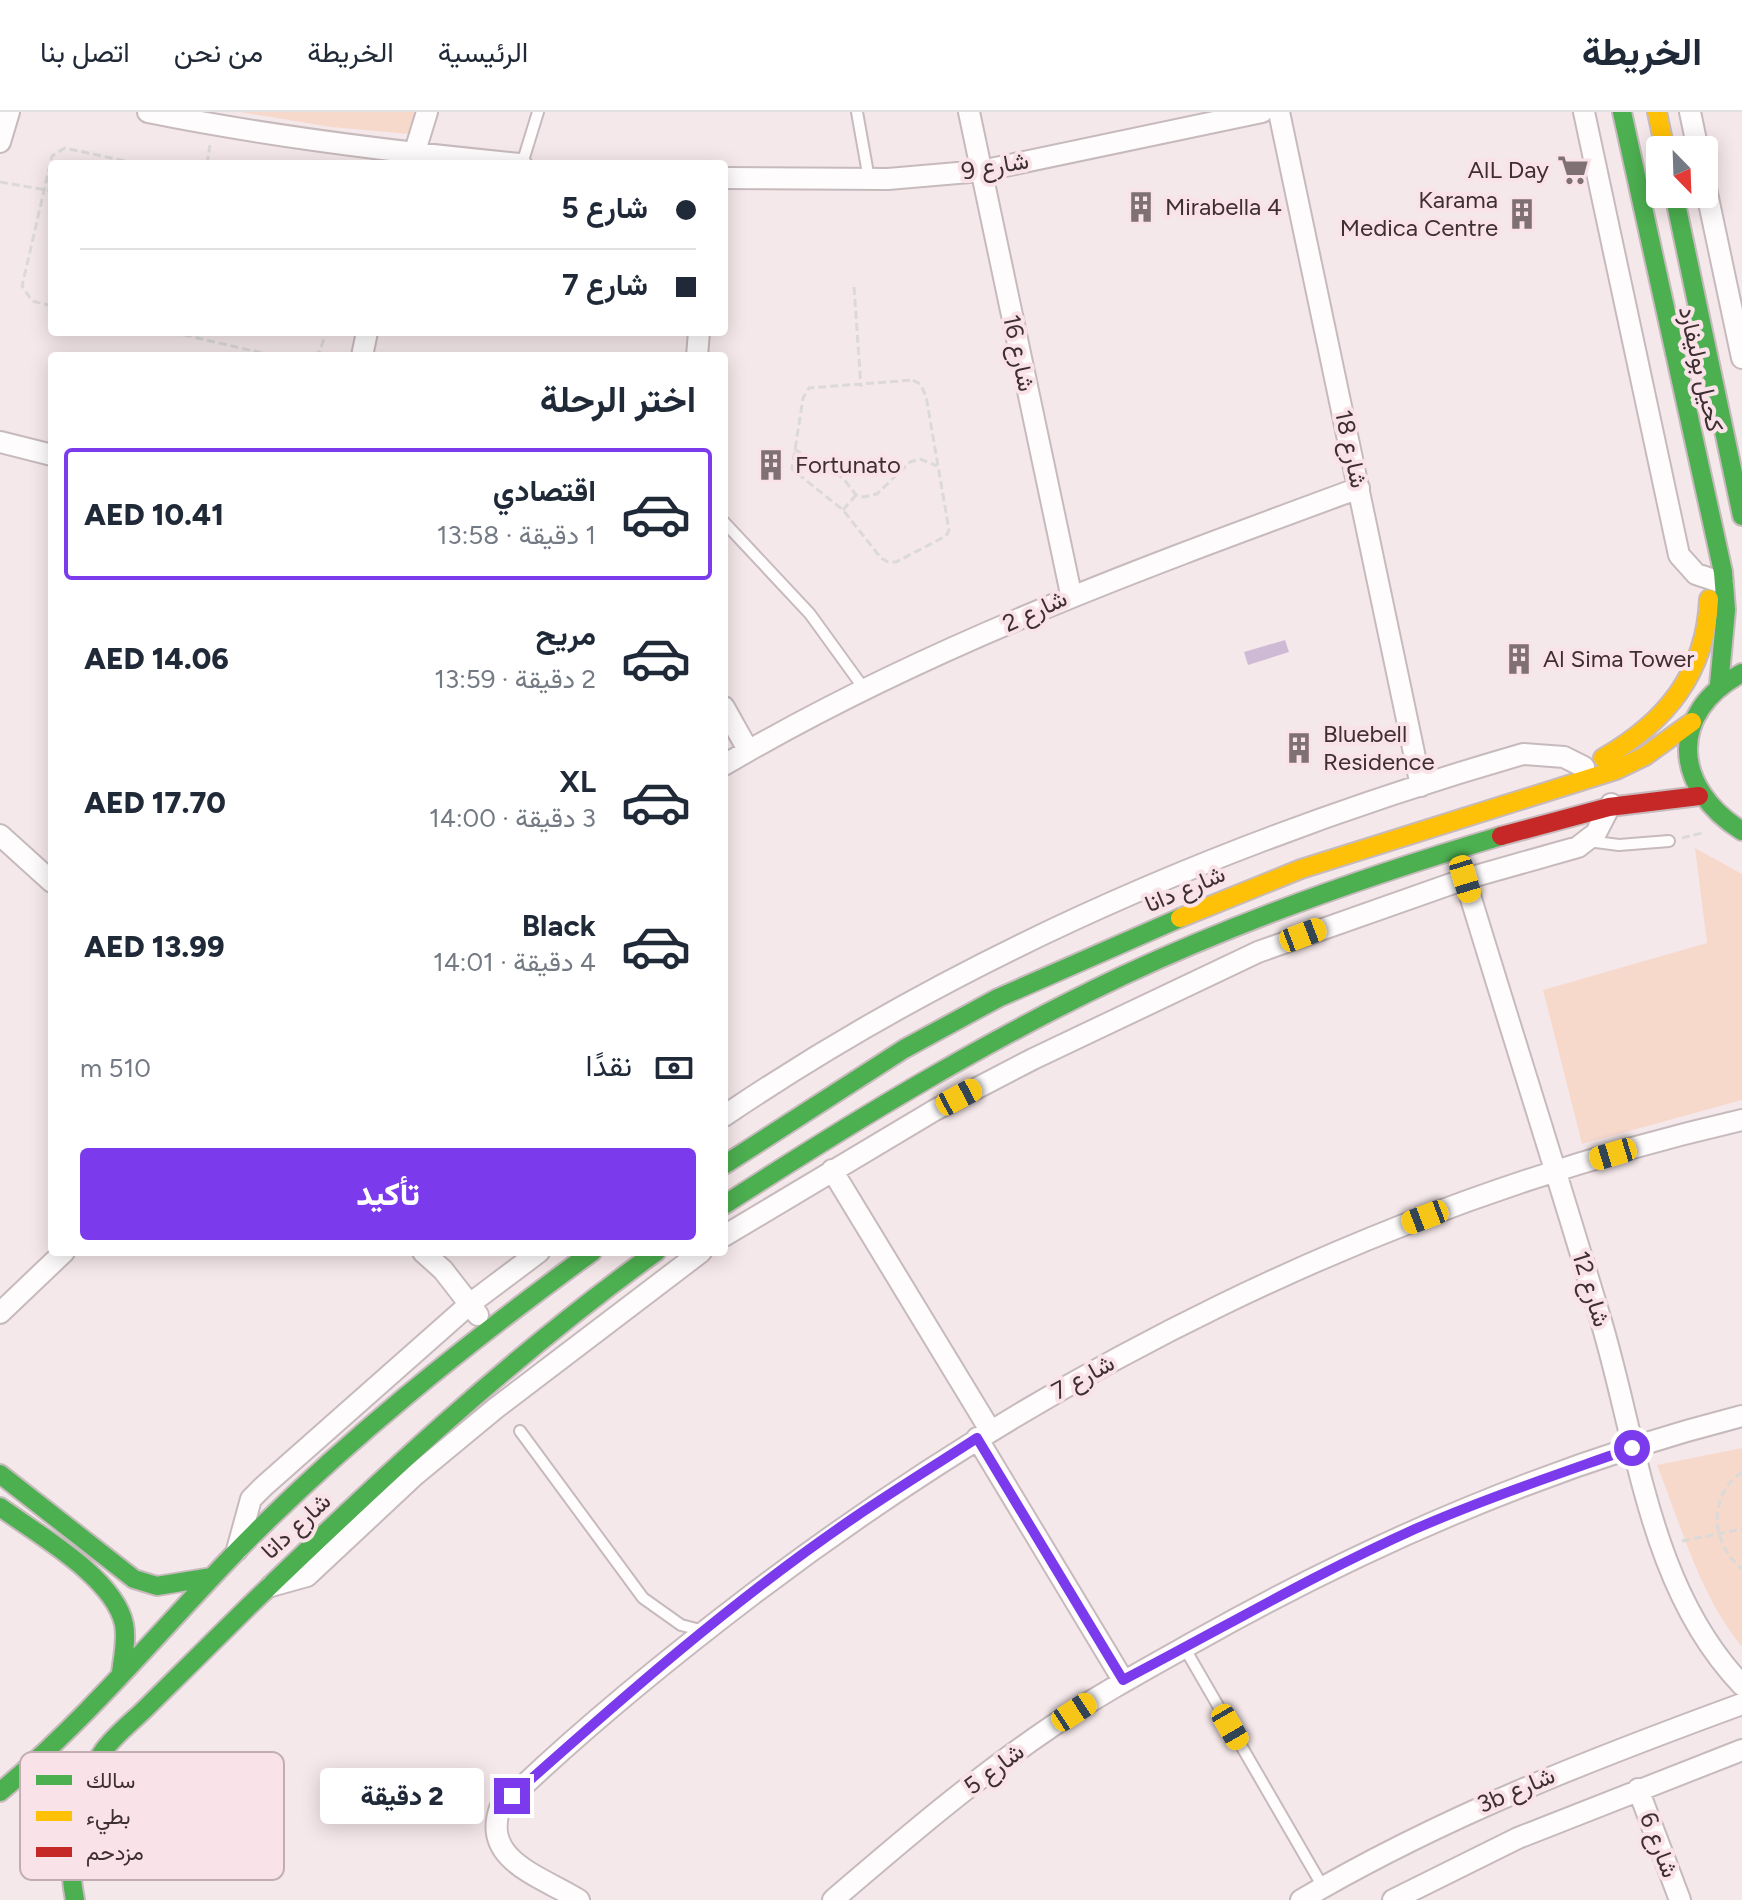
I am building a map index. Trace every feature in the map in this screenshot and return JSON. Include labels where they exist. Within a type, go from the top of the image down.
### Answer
[{"type":"street","points":[[0,142],[9,112]]},
{"type":"street","points":[[148,112],[412,159],[434,160]]},
{"type":"street","points":[[412,159],[427,112]]},
{"type":"street","name":"شارع 16","points":[[969,112],[1071,594]]},
{"type":"street","name":"شارع 9","points":[[728,178],[869,179],[981,171],[1262,112]]},
{"type":"street","name":"شارع 18","points":[[1279,112],[1421,786]]},
{"type":"street","points":[[1437,824],[1468,806],[1584,767],[1654,725],[1680,694],[1699,659],[1707,633],[1716,581],[1686,566],[1679,555],[1584,112]]},
{"type":"street","name":"كحيل بوليفارد","points":[[1622,112],[1698,463],[1724,648],[1719,685]]},
{"type":"street","points":[[1657,112],[1662,136]]},
{"type":"street","points":[[1690,112],[1695,136]]},
{"type":"street","name":"كحيل بوليفارد","points":[[1677,208],[1742,516]]},
{"type":"street","points":[[1710,208],[1742,358]]},
{"type":"street","points":[[0,442],[48,454]]},
{"type":"street","name":"شارع 2","points":[[728,762],[865,690],[1071,594],[1359,488]]},
{"type":"street","points":[[1742,673],[1719,685],[1692,722],[1687,760],[1699,796],[1712,812],[1742,831]]},
{"type":"street","points":[[728,714],[748,750]]},
{"type":"street","name":"شارع دانا","points":[[728,1162],[904,1049],[998,998],[1233,895],[1437,824],[1616,770],[1645,756],[1692,722]]},
{"type":"street","points":[[728,1113],[848,1037],[1060,927],[1239,851],[1421,786],[1523,754],[1564,757],[1584,767]]},
{"type":"street","points":[[728,1203],[1016,1028],[1112,982],[1249,923],[1355,883],[1611,804],[1654,797],[1699,796]]},
{"type":"street","points":[[728,1234],[832,1170],[1033,1059],[1258,952],[1465,879],[1588,841],[1611,804]]},
{"type":"street","points":[[1,839],[48,879]]},
{"type":"street","name":"شارع 12","points":[[1465,879],[1601,1320],[1632,1448],[1677,1588],[1698,1629],[1742,1685]]},
{"type":"street","name":"شارع 7","points":[[579,1900],[505,1855],[496,1841],[494,1824],[500,1808],[621,1698],[854,1518],[984,1434],[1147,1342],[1255,1288],[1365,1241],[1553,1172],[1742,1120]]},
{"type":"street","points":[[832,1170],[1123,1680]]},
{"type":"street","points":[[0,1313],[60,1256]]},
{"type":"street","points":[[424,1256],[447,1294],[448,1312],[439,1330]]},
{"type":"street","points":[[378,1484],[396,1448],[488,1355],[485,1330],[471,1303],[426,1256]]},
{"type":"street","points":[[236,1552],[251,1499],[439,1330],[534,1256]]},
{"type":"street","name":"شارع دانا","points":[[48,1752],[236,1552],[359,1436],[485,1330],[587,1256]]},
{"type":"street","name":"شارع دانا","points":[[103,1752],[264,1589],[378,1484],[506,1370],[607,1287],[650,1256]]},
{"type":"street","points":[[264,1589],[307,1576],[415,1475],[696,1256]]},
{"type":"street","name":"شارع 5","points":[[833,1900],[979,1779],[1123,1680],[1285,1592],[1415,1529],[1495,1496],[1632,1448],[1742,1416]]},
{"type":"street","points":[[7,1479],[13,1499],[0,1506],[98,1582],[114,1599],[123,1621],[125,1644],[121,1673]]},
{"type":"street","points":[[7,1479],[134,1579],[157,1586],[212,1577]]},
{"type":"street","name":"3b شارع","points":[[1301,1900],[1380,1854],[1500,1796],[1742,1704]]},
{"type":"street","name":"3b شارع","points":[[1393,1900],[1518,1838],[1742,1750]]},
{"type":"street","name":"شارع دانا","points":[[0,1792],[20,1775]]},
{"type":"street","name":"شارع 6","points":[[1638,1789],[1680,1900]]},
{"type":"street","name":"شارع دانا","points":[[70,1880],[75,1900]]},
{"type":"lane","points":[[523,160],[538,112]]},
{"type":"lane","points":[[857,112],[869,179]]},
{"type":"lane","points":[[728,526],[810,614],[865,690]]},
{"type":"lane","points":[[1588,841],[1619,845],[1669,841]]},
{"type":"lane","points":[[520,1431],[643,1598],[681,1625],[704,1631]]},
{"type":"lane","points":[[1184,1647],[1323,1887]]},
{"type":"path","points":[[51,160],[65,148],[120,160]]},
{"type":"path","points":[[48,171],[22,286],[32,301],[48,305]]},
{"type":"path","points":[[0,182],[48,190]]},
{"type":"path","points":[[854,287],[861,387]]},
{"type":"path","points":[[192,336],[258,352]]},
{"type":"path","points":[[913,380],[920,384],[926,396],[948,533],[896,562],[881,558],[843,510],[792,469],[794,449],[803,398],[809,388],[861,387],[913,380]]},
{"type":"path","points":[[794,449],[843,478],[856,495]]},
{"type":"path","points":[[843,510],[856,495],[877,494],[910,462],[930,461],[939,467]]},
{"type":"path","points":[[1742,1472],[1722,1494],[1717,1513],[1718,1533],[1726,1553],[1742,1569]]},
{"type":"path","points":[[1663,1545],[1742,1529]]},
{"type":"shaded area","points":[[240,112],[425,112],[421,135],[331,127]]},
{"type":"shaded area","points":[[1285,640],[1289,652],[1248,665],[1244,652]]},
{"type":"shaded area","points":[[1695,848],[1742,874],[1742,1100],[1582,1144],[1543,990],[1707,943]]},
{"type":"shaded area","points":[[1742,1448],[1742,1647],[1727,1627],[1703,1583],[1657,1465]]},
{"type":"traffic: fast","points":[[1622,112],[1723,572],[1726,610],[1719,685]]},
{"type":"traffic: fast","points":[[1677,208],[1742,516]]},
{"type":"traffic: fast","points":[[1742,673],[1718,690],[1701,709],[1691,729],[1688,751],[1692,773],[1702,794],[1719,814],[1742,831]]},
{"type":"traffic: fast","points":[[728,1202],[919,1084],[1019,1028],[1122,976],[1215,935],[1309,899],[1501,836]]},
{"type":"traffic: fast","points":[[728,1162],[904,1049],[998,998],[1180,918]]},
{"type":"traffic: fast","points":[[45,1752],[234,1554],[318,1472],[452,1358],[587,1256]]},
{"type":"traffic: fast","points":[[103,1752],[394,1469],[496,1378],[651,1256]]},
{"type":"traffic: fast","points":[[0,1474],[134,1579],[157,1586],[212,1577]]},
{"type":"traffic: fast","points":[[0,1507],[53,1543],[106,1590],[124,1624],[121,1673]]},
{"type":"traffic: fast","points":[[0,1792],[20,1774]]},
{"type":"traffic: fast","points":[[72,1880],[75,1900]]},
{"type":"traffic: slow","points":[[1657,112],[1662,136]]},
{"type":"traffic: slow","points":[[1603,758],[1646,728],[1678,693],[1700,650],[1709,599]]},
{"type":"traffic: slow","points":[[1180,918],[1301,869],[1616,770],[1645,756],[1692,722]]},
{"type":"traffic: jam","points":[[1501,836],[1609,807],[1699,796]]},
{"type":"place","name":"AlL Day","points":[[1573,170]]},
{"type":"place","name":"Mirabella 4","points":[[1141,207]]},
{"type":"place","name":"Karama Medica Centre","points":[[1522,214]]},
{"type":"place","name":"Fortunato","points":[[771,465]]},
{"type":"place","name":"Al Sima Tower","points":[[1519,659]]},
{"type":"place","name":"Bluebell Residence","points":[[1299,748]]},
{"type":"route","points":[[512,1796],[621,1698],[704,1631],[854,1518],[977,1438],[1123,1680],[1285,1592],[1415,1529],[1495,1496],[1632,1448]]}]
